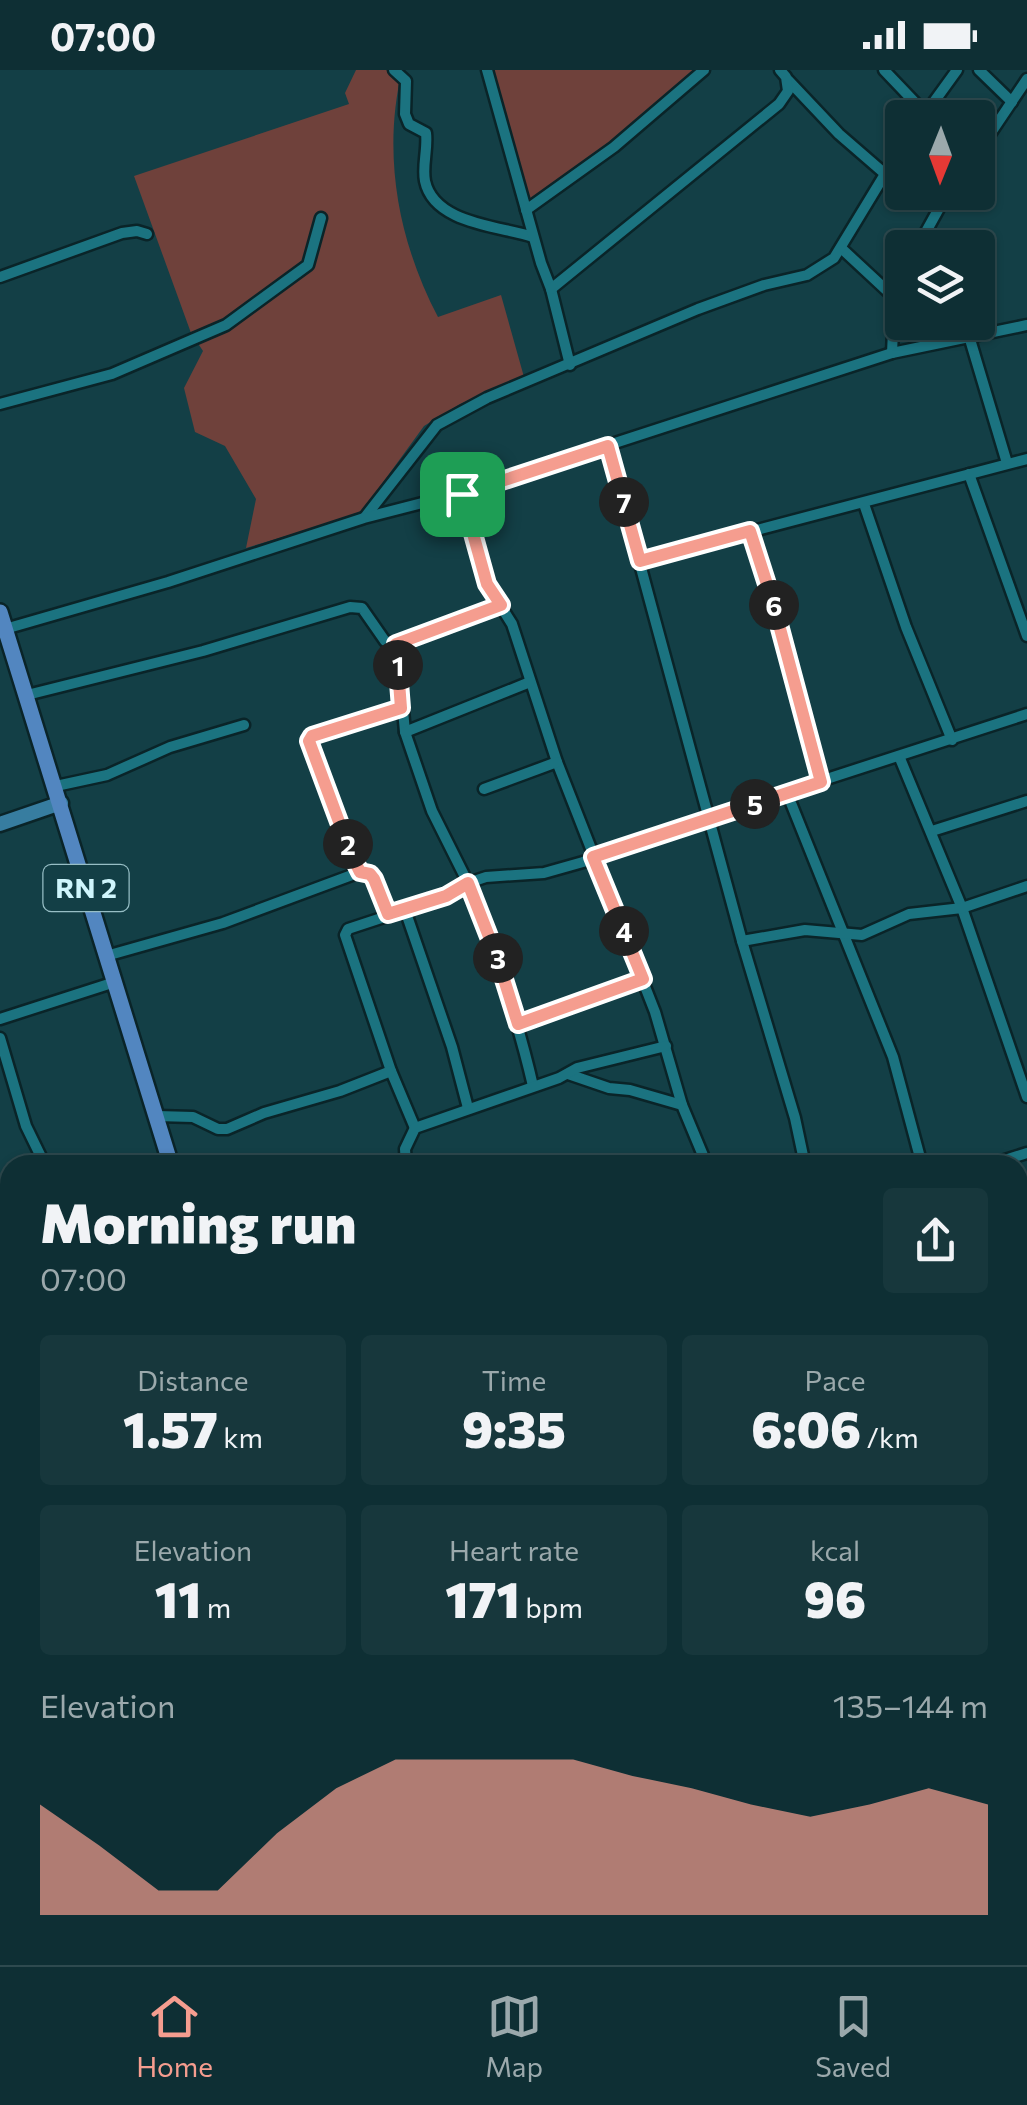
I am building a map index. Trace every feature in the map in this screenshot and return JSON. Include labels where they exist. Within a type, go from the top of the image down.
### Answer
[{"type":"main road","name":"RN 2","points":[[2,618],[166,1155]]},
{"type":"street","points":[[394,70],[406,80],[405,114],[409,124],[426,134],[424,179],[431,197],[448,211],[473,222],[534,237]]},
{"type":"street","points":[[487,70],[552,289],[570,364]]},
{"type":"street","points":[[526,210],[614,146],[704,70]]},
{"type":"street","points":[[884,70],[911,100]]},
{"type":"street","points":[[935,100],[957,70]]},
{"type":"street","points":[[979,70],[1012,102]]},
{"type":"street","points":[[552,289],[778,104],[788,91],[783,74]]},
{"type":"street","points":[[364,518],[437,425],[487,398],[698,309],[764,284],[807,274],[834,258],[884,173],[839,134],[783,74]]},
{"type":"street","points":[[995,127],[1027,78]]},
{"type":"street","points":[[0,404],[112,374],[226,326],[308,265],[321,218]]},
{"type":"street","points":[[0,277],[122,233],[148,234]]},
{"type":"street","points":[[841,248],[885,289]]},
{"type":"street","points":[[995,331],[1027,325]]},
{"type":"street","points":[[892,340],[892,353]]},
{"type":"street","points":[[2,618],[168,582],[364,518],[462,494],[892,353],[951,340]]},
{"type":"street","points":[[970,340],[1007,463]]},
{"type":"street","points":[[608,446],[802,1155]]},
{"type":"street","points":[[640,561],[1027,458]]},
{"type":"street","points":[[969,474],[1027,636]]},
{"type":"street","points":[[462,494],[487,584],[512,624],[557,762],[643,979],[682,1105],[704,1155]]},
{"type":"street","points":[[864,504],[906,627],[952,740]]},
{"type":"street","points":[[750,531],[821,782]]},
{"type":"street","points":[[26,694],[203,652],[350,607],[362,608],[385,641],[396,644],[501,605]]},
{"type":"street","points":[[396,644],[406,732],[432,811],[468,883],[497,957],[533,1086]]},
{"type":"street","points":[[406,732],[530,682]]},
{"type":"street","points":[[360,872],[309,741],[312,736],[401,708]]},
{"type":"street","points":[[406,1155],[415,1128],[345,931],[446,896],[468,883],[497,876],[544,873],[1027,714]]},
{"type":"street","points":[[56,786],[107,775],[170,747],[244,726]]},
{"type":"street","points":[[899,756],[962,908],[1027,1097]]},
{"type":"street","points":[[484,789],[557,762]]},
{"type":"street","points":[[788,793],[892,1057],[919,1155]]},
{"type":"street","points":[[932,831],[1027,801]]},
{"type":"street","points":[[0,824],[61,803]]},
{"type":"street","points":[[106,956],[223,923],[360,872],[374,879],[388,914]]},
{"type":"street","points":[[742,941],[806,930],[862,934],[909,914],[962,908],[1027,886]]},
{"type":"street","points":[[405,910],[452,1046],[468,1108]]},
{"type":"street","points":[[518,1024],[643,979]]},
{"type":"street","points":[[0,1019],[115,982]]},
{"type":"street","points":[[0,1038],[26,1126],[40,1155]]},
{"type":"street","points":[[415,1128],[577,1068],[666,1046]]},
{"type":"street","points":[[157,1116],[193,1117],[227,1129],[392,1071]]},
{"type":"street","points":[[568,1074],[682,1105]]},
{"type":"shaded area","points":[[356,70],[402,70],[394,133],[398,196],[413,258],[438,317],[501,295],[524,377],[460,404],[424,426],[360,514],[246,548],[256,499],[225,446],[195,432],[184,388],[203,351],[191,333],[134,176],[349,104],[345,93]]},
{"type":"shaded area","points":[[490,70],[696,70],[604,148],[530,200]]},
{"type":"route","points":[[608,446],[640,561],[750,531],[821,782],[593,857],[643,979],[518,1024],[468,883],[446,896],[388,914],[374,879],[360,872],[351,854],[309,741],[312,736],[401,708],[396,644],[501,605],[487,584],[462,494],[608,446]]}]
